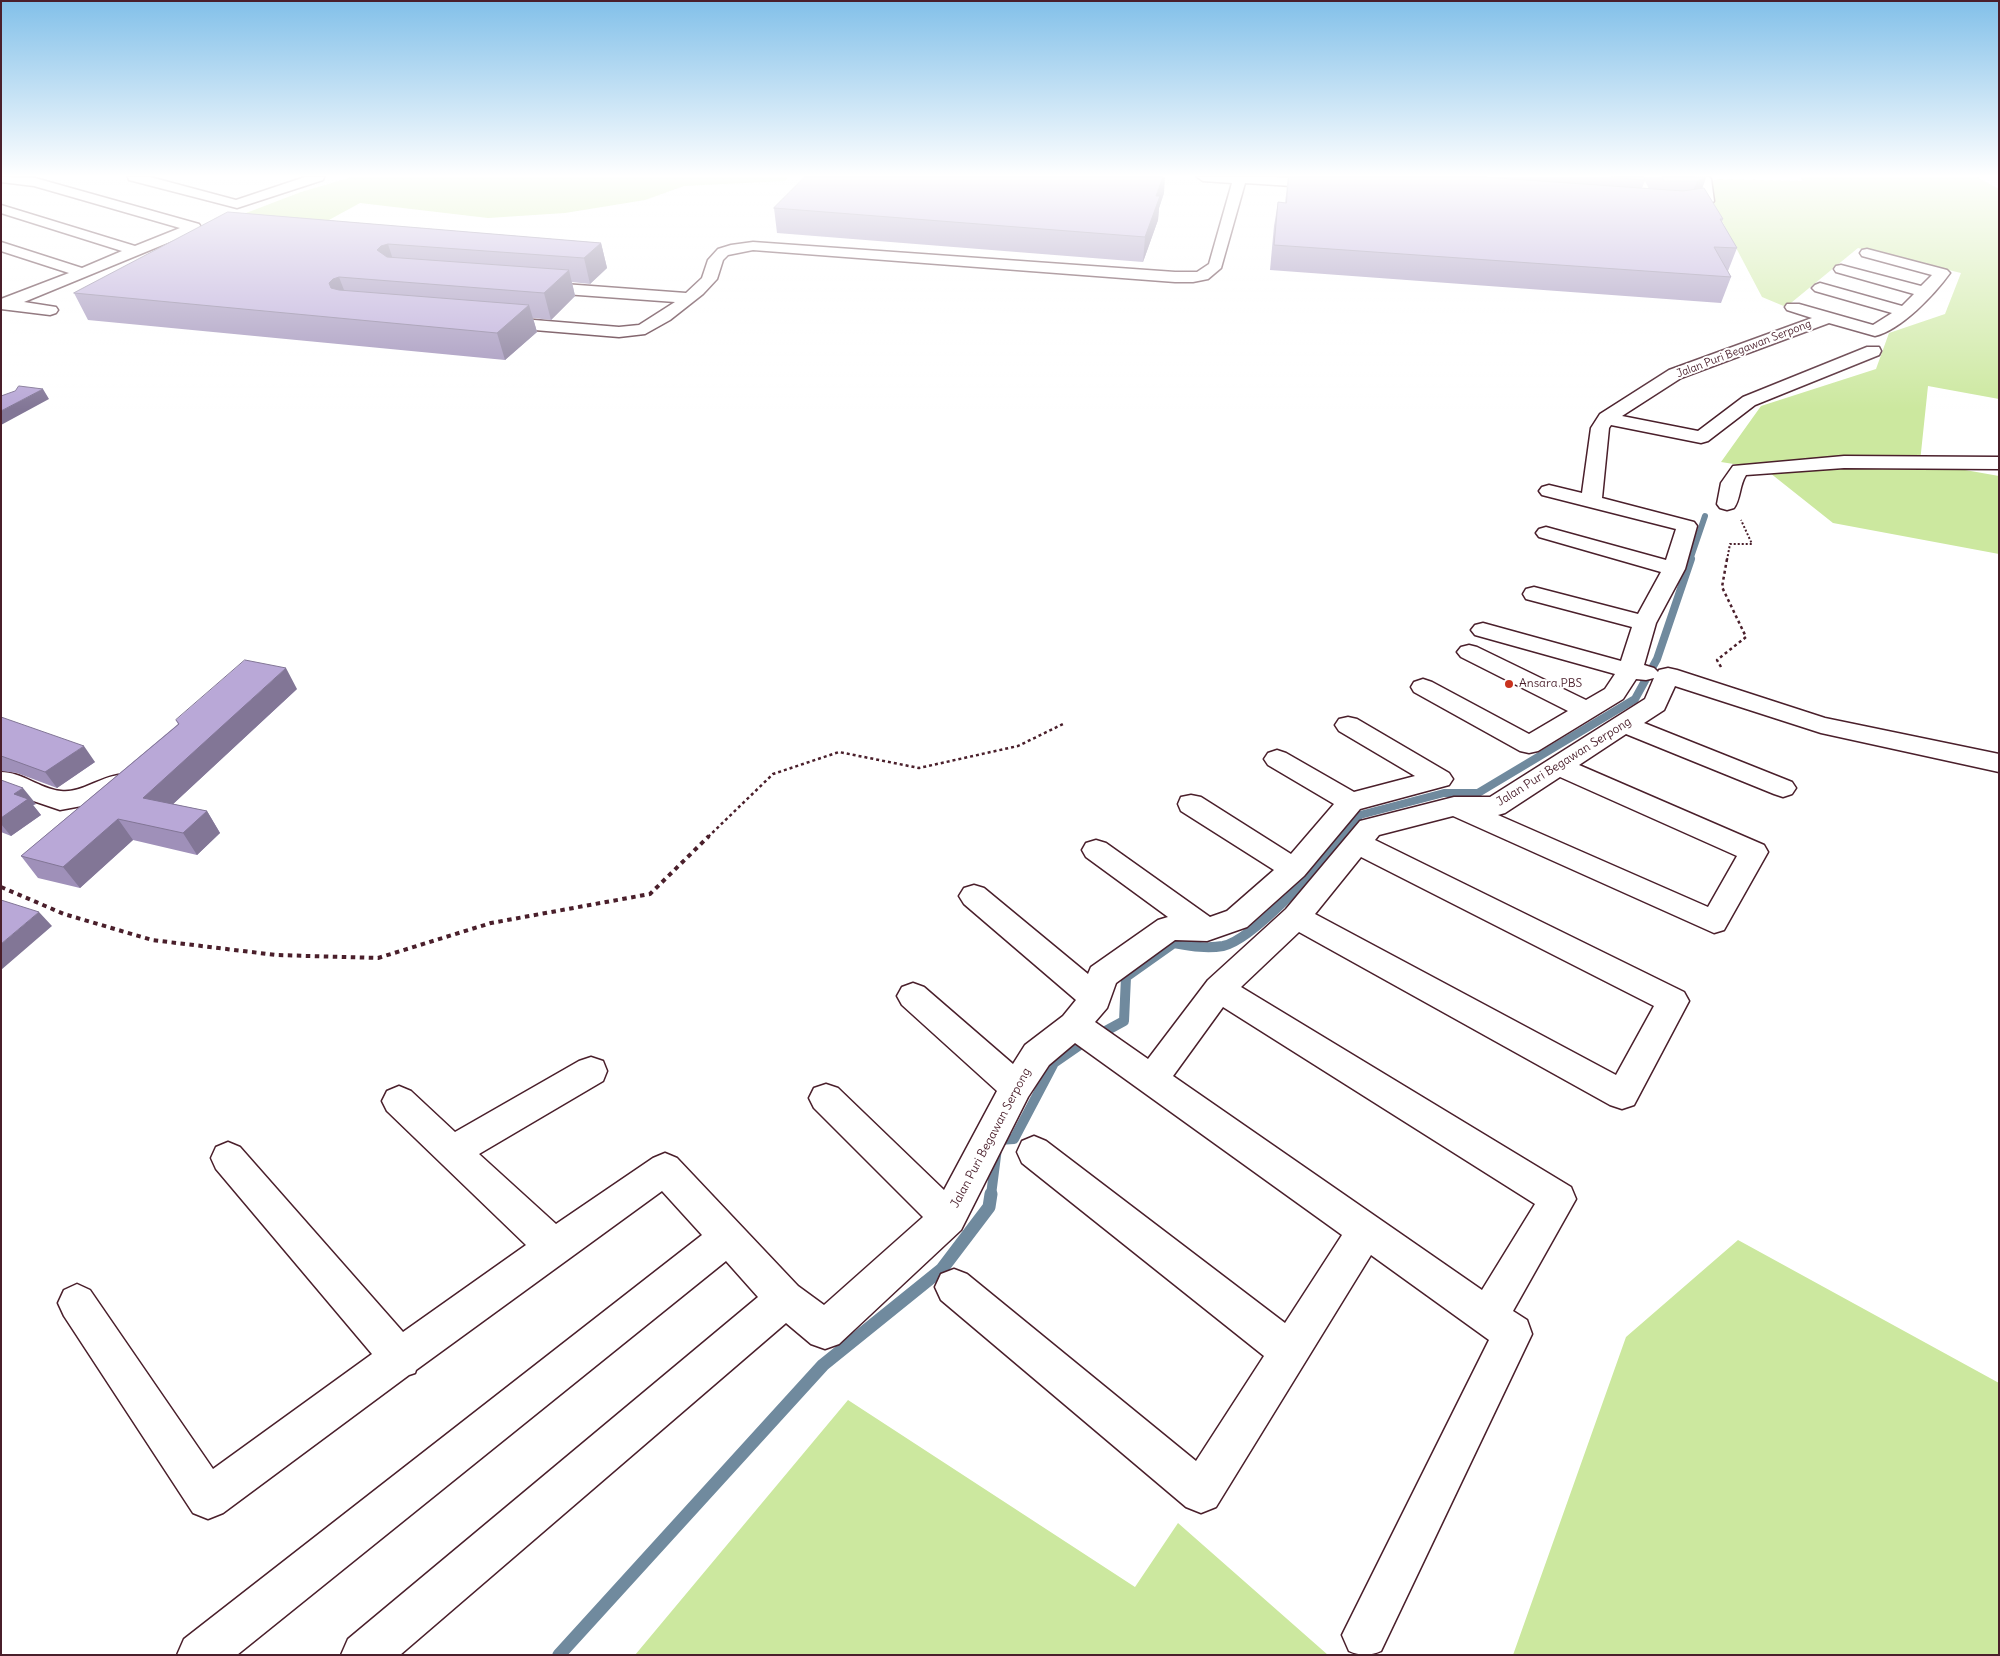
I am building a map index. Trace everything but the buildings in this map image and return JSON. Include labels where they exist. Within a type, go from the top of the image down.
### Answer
[{"type":"street","points":[[26,254],[84,273]]},
{"type":"street","points":[[2,299],[26,296],[129,254]]},
{"type":"street","points":[[484,321],[619,332],[639,331],[651,326],[703,287],[710,279],[716,258],[720,254]]},
{"type":"street","points":[[866,254],[1175,277],[1209,274],[1216,265],[1218,254]]},
{"type":"street","points":[[1793,307],[1875,331],[1905,312],[1942,273],[1872,254]]},
{"type":"street","points":[[1841,269],[1924,292]]},
{"type":"street","points":[[522,285],[688,298]]},
{"type":"street","points":[[1820,288],[1905,312]]},
{"type":"street","points":[[2,299],[50,310]]},
{"type":"street","name":"Jalan Puri Begawan Serpong","points":[[1606,418],[1675,374],[1829,317]]},
{"type":"street","points":[[1592,502],[1600,428],[1606,418],[1701,437],[1749,400],[1873,351]]},
{"type":"street","points":[[1727,504],[1731,483],[1740,470],[1844,462],[1999,463]]},
{"type":"street","points":[[1423,686],[1529,745],[1614,694],[1630,671],[1645,623],[1674,569],[1687,526],[1549,491]]},
{"type":"street","points":[[1546,533],[1674,569]]},
{"type":"street","points":[[1534,594],[1645,623]]},
{"type":"street","points":[[1483,630],[1630,671],[1668,675],[1820,724],[1999,763]]},
{"type":"street","points":[[1469,652],[1587,710]]},
{"type":"street","name":"Jalan Puri Begawan Serpong","points":[[785,1299],[825,1330],[948,1218],[1016,1086],[1037,1055],[1074,1025],[1096,999],[1102,976],[1169,928],[1207,930],[1237,919],[1294,869],[1351,802],[1447,792],[1495,806],[1654,704],[1668,675]]},
{"type":"street","points":[[1624,724],[1783,788]]},
{"type":"street","points":[[1348,725],[1447,792],[1714,922],[1754,852],[1558,766]]},
{"type":"street","points":[[1277,759],[1351,802]]},
{"type":"street","points":[[1,781],[6,781],[60,801],[78,798],[123,782]]},
{"type":"street","name":"Jalan Puri Begawan Serpong","points":[[1152,1078],[1219,989],[1296,917],[1370,828],[1447,792]]},
{"type":"street","points":[[1192,804],[1294,869]]},
{"type":"street","points":[[1296,917],[1622,1096],[1673,1001],[1357,843]]},
{"type":"street","points":[[1096,850],[1207,930]]},
{"type":"street","points":[[974,896],[1096,999]]},
{"type":"street","points":[[1219,989],[1558,1198],[1488,1316]]},
{"type":"street","points":[[913,996],[1016,1086]]},
{"type":"street","points":[[1074,1025],[1152,1078],[1513,1334],[1366,1634]]},
{"type":"street","points":[[453,1151],[591,1071]]},
{"type":"street","points":[[826,1098],[948,1218]]},
{"type":"street","points":[[399,1101],[553,1246]]},
{"type":"street","points":[[1034,1152],[1290,1351]]},
{"type":"street","points":[[228,1158],[401,1359]]},
{"type":"street","points":[[77,1303],[208,1498],[401,1359],[553,1246],[665,1169],[785,1299],[364,1655]]},
{"type":"street","points":[[954,1287],[1202,1492],[1366,1230]]},
{"type":"street","points":[[200,1655],[728,1237]]},
{"type":"path","points":[[1727,504],[1743,523],[1752,544],[1730,544],[1722,587],[1746,637],[1717,660],[1726,678],[1749,701]]},
{"type":"path","points":[[1,887],[64,914],[152,940],[276,955],[378,958],[491,923],[650,894],[773,774],[839,752],[919,768],[1018,746],[1063,724]]},
{"type":"green space","points":[[1739,254],[1850,254],[1786,307],[1762,297]]},
{"type":"green space","points":[[1884,254],[1999,254],[1999,399],[1928,386],[1920,462],[1999,476],[1999,554],[1833,523],[1765,469],[1721,462],[1761,406],[1876,369],[1889,333],[1945,314],[1961,273]]},
{"type":"green space","points":[[1738,1240],[1999,1383],[1999,1655],[1513,1655],[1626,1337]]},
{"type":"green space","points":[[848,1400],[1135,1587],[1178,1523],[1328,1655],[635,1655]]},
{"type":"waterway","points":[[1690,560],[1705,516]]},
{"type":"waterway","points":[[1342,837],[1360,815],[1444,793],[1478,793],[1635,699],[1657,659],[1691,559]]},
{"type":"waterway","points":[[991,1195],[998,1140],[1014,1139],[1054,1063],[1080,1045],[1124,1021],[1126,977],[1174,943],[1211,947],[1223,946],[1236,941],[1252,930],[1287,899],[1343,836]]},
{"type":"waterway","points":[[559,1655],[823,1365],[942,1269],[989,1207],[991,1194]]},
{"type":"place","name":"Ansara PBS","points":[[1509,684]]}]
